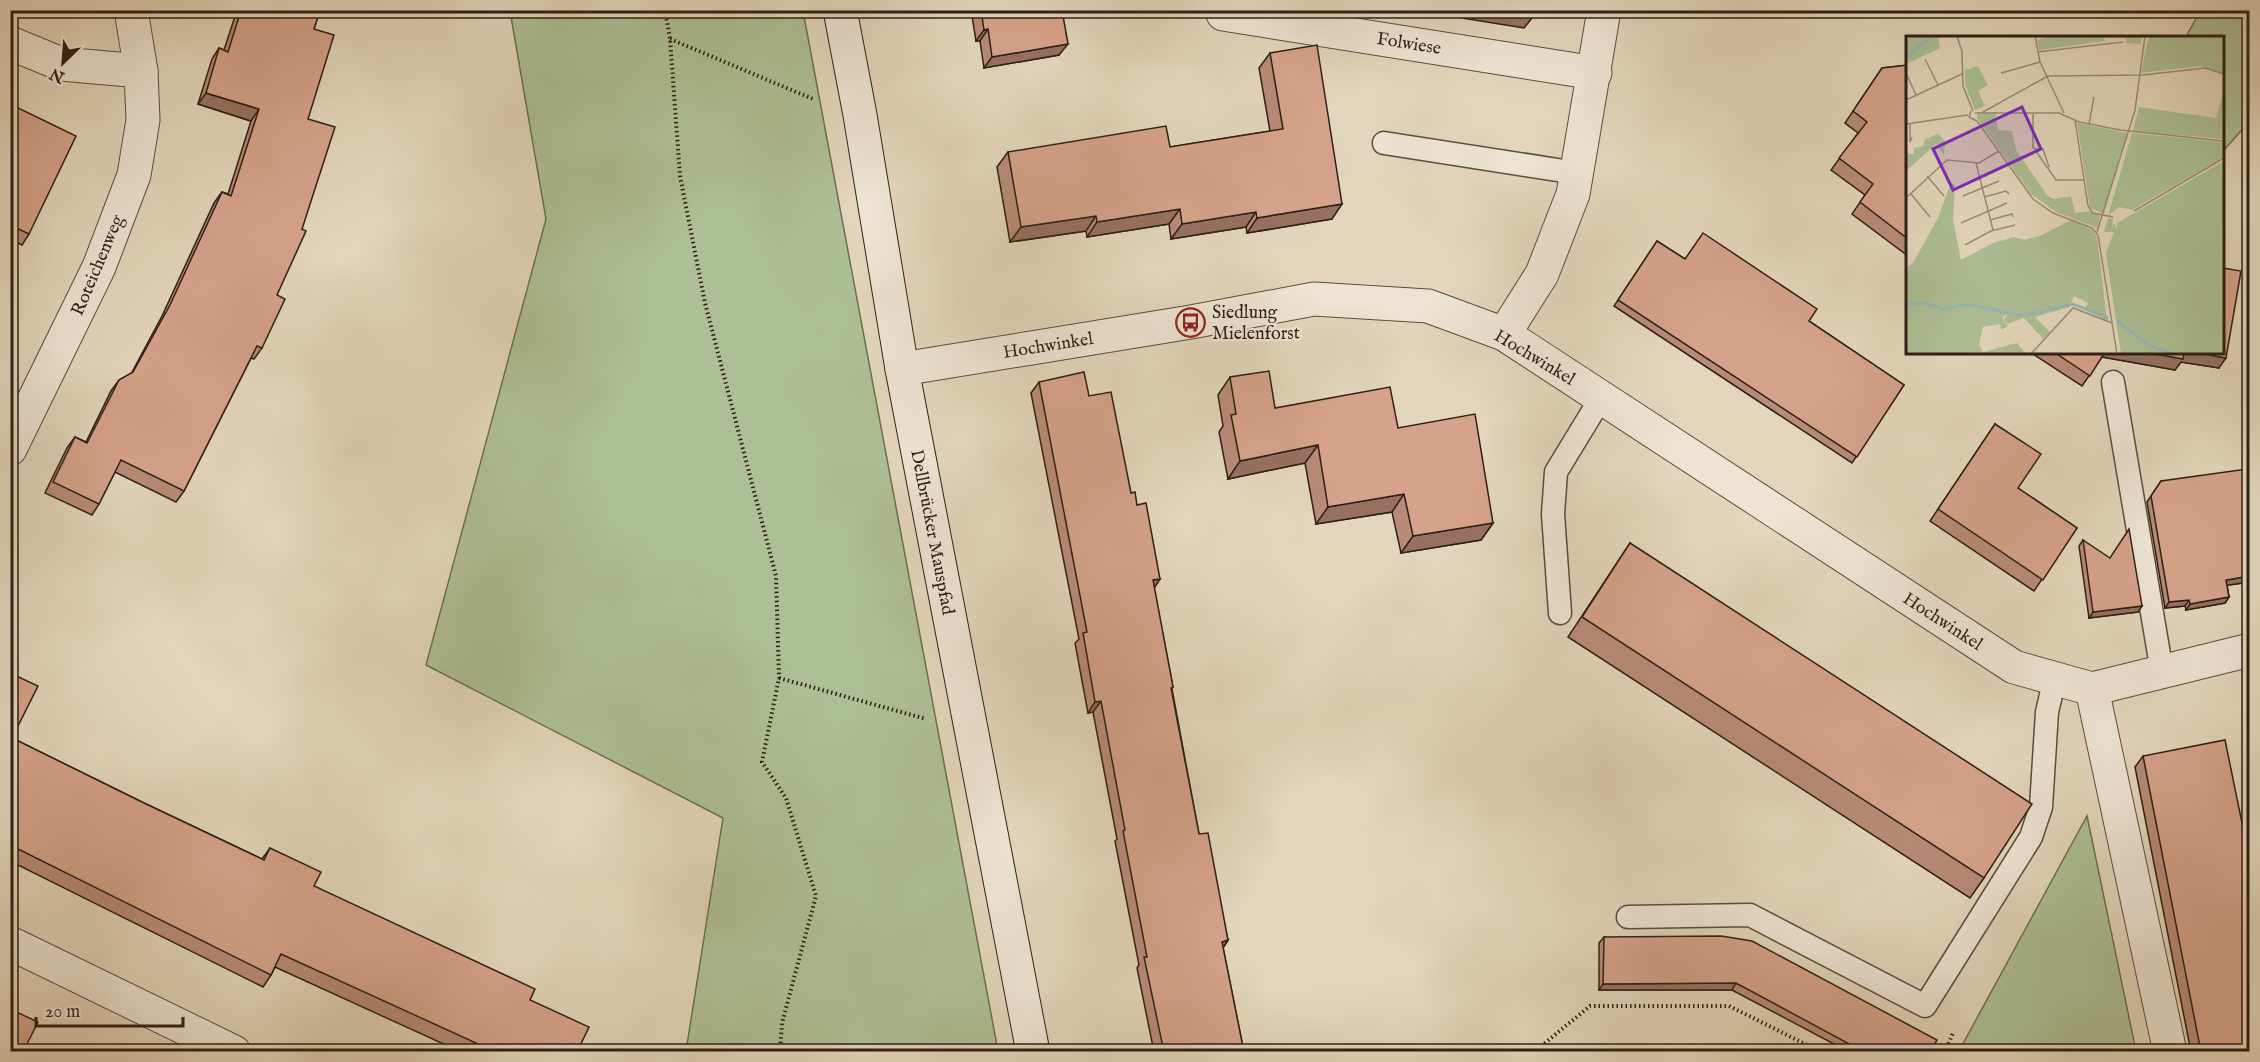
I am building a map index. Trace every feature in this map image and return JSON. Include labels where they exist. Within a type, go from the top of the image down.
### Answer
[{"type":"street","name":"Roteichenweg","points":[[10,449],[99,267],[134,175],[143,120],[141,71],[131,10]]},
{"type":"street","name":"Dellbrücker Mauspfad","points":[[840,10],[902,369],[1033,1052]]},
{"type":"street","points":[[1504,334],[1542,274],[1573,194],[1604,10]]},
{"type":"street","name":"Folwiese","points":[[1223,14],[1595,73]]},
{"type":"street","points":[[10,43],[61,64],[141,71]]},
{"type":"street","name":"Hochwinkel","points":[[902,369],[1191,322],[1314,299],[1428,306],[1504,334],[2014,667],[2092,689]]},
{"type":"street","points":[[2170,1052],[2092,689],[2250,651]]},
{"type":"street","points":[[10,943],[234,1052]]},
{"type":"lane","points":[[1384,143],[1577,172]]},
{"type":"lane","points":[[2113,382],[2162,672]]},
{"type":"lane","points":[[1560,613],[1552,513],[1556,472],[1601,398]]},
{"type":"lane","points":[[1628,917],[1750,915],[1925,1006],[2031,837],[2041,807],[2047,711],[2055,678]]},
{"type":"path","points":[[664,10],[670,39],[680,176],[705,303],[776,576],[779,678],[762,762],[786,798],[816,896],[782,1023],[780,1052]]},
{"type":"path","points":[[670,39],[860,119]]},
{"type":"path","points":[[779,678],[972,732]]},
{"type":"path","points":[[1534,1052],[1590,1006],[1729,1006],[1821,1052]]},
{"type":"green space","points":[[510,11],[803,11],[998,1051],[686,1051],[723,818],[426,665],[546,219]]},
{"type":"green space","points":[[2200,11],[2249,11],[2249,122],[2224,150],[2224,36],[2187,36]]},
{"type":"green space","points":[[2087,816],[2136,1051],[1959,1051]]},
{"type":"building","points":[[241,10],[320,10],[314,29],[334,35],[308,119],[335,127],[302,229],[306,231],[277,295],[285,299],[262,348],[257,346],[184,491],[121,460],[99,504],[53,482],[75,437],[87,443],[119,380],[133,372],[170,305],[222,192],[231,196],[259,109],[206,93],[219,48],[228,52]]},
{"type":"building","points":[[981,10],[1062,10],[1068,44],[992,57],[988,29],[984,30]]},
{"type":"building","points":[[1486,10],[1533,10],[1532,18]]},
{"type":"building","points":[[1317,45],[1342,204],[1257,218],[1256,212],[1182,224],[1180,209],[1097,222],[1096,216],[1021,227],[1008,152],[1166,126],[1170,147],[1283,129],[1270,53]]},
{"type":"building","points":[[1906,65],[1906,237],[1860,202],[1873,184],[1839,158],[1867,122],[1853,111],[1882,68]]},
{"type":"building","points":[[10,104],[76,136],[29,234],[10,225]]},
{"type":"building","points":[[1703,233],[1817,309],[1809,321],[1904,385],[1857,457],[1618,300],[1657,241],[1685,259]]},
{"type":"building","points":[[2224,268],[2241,271],[2226,358],[2205,354],[2224,354]]},
{"type":"building","points":[[2057,354],[2104,354],[2090,376]]},
{"type":"building","points":[[2155,354],[2184,354],[2183,359]]},
{"type":"building","points":[[1269,371],[1275,408],[1390,387],[1398,428],[1475,414],[1493,523],[1413,536],[1404,494],[1328,507],[1318,445],[1240,461],[1231,415],[1236,414],[1230,377]]},
{"type":"building","points":[[1084,372],[1089,396],[1111,392],[1131,493],[1135,492],[1137,505],[1146,503],[1160,579],[1153,580],[1173,687],[1171,688],[1199,834],[1208,833],[1228,940],[1222,942],[1244,1052],[1164,1052],[1144,957],[1147,957],[1101,701],[1095,702],[1083,633],[1087,632],[1039,382]]},
{"type":"building","points":[[1995,424],[2041,454],[2018,488],[2077,528],[2043,580],[1938,509]]},
{"type":"building","points":[[2247,469],[2250,483],[2250,576],[2226,580],[2229,597],[2190,604],[2189,600],[2169,602],[2151,496],[2161,481]]},
{"type":"building","points":[[2129,529],[2142,606],[2093,612],[2083,540],[2110,558]]},
{"type":"building","points":[[1630,543],[2032,804],[1984,878],[1582,617]]},
{"type":"building","points":[[10,673],[38,686],[12,738],[264,860],[270,848],[321,872],[314,886],[535,989],[530,1000],[589,1027],[577,1052],[485,1052],[474,1046],[476,1043],[281,954],[271,975],[10,845]]},
{"type":"building","points":[[2225,740],[2250,862],[2250,1052],[2201,1052],[2143,756]]},
{"type":"building","points":[[1721,936],[1752,941],[1937,1040],[1930,1052],[1864,1052],[1736,983],[1603,984],[1604,937]]},
{"type":"building","points":[[10,1009],[38,1022],[23,1052],[10,1052]]},
{"type":"place","name":"Siedlung Mielenforst","points":[[1191,322]]}]
